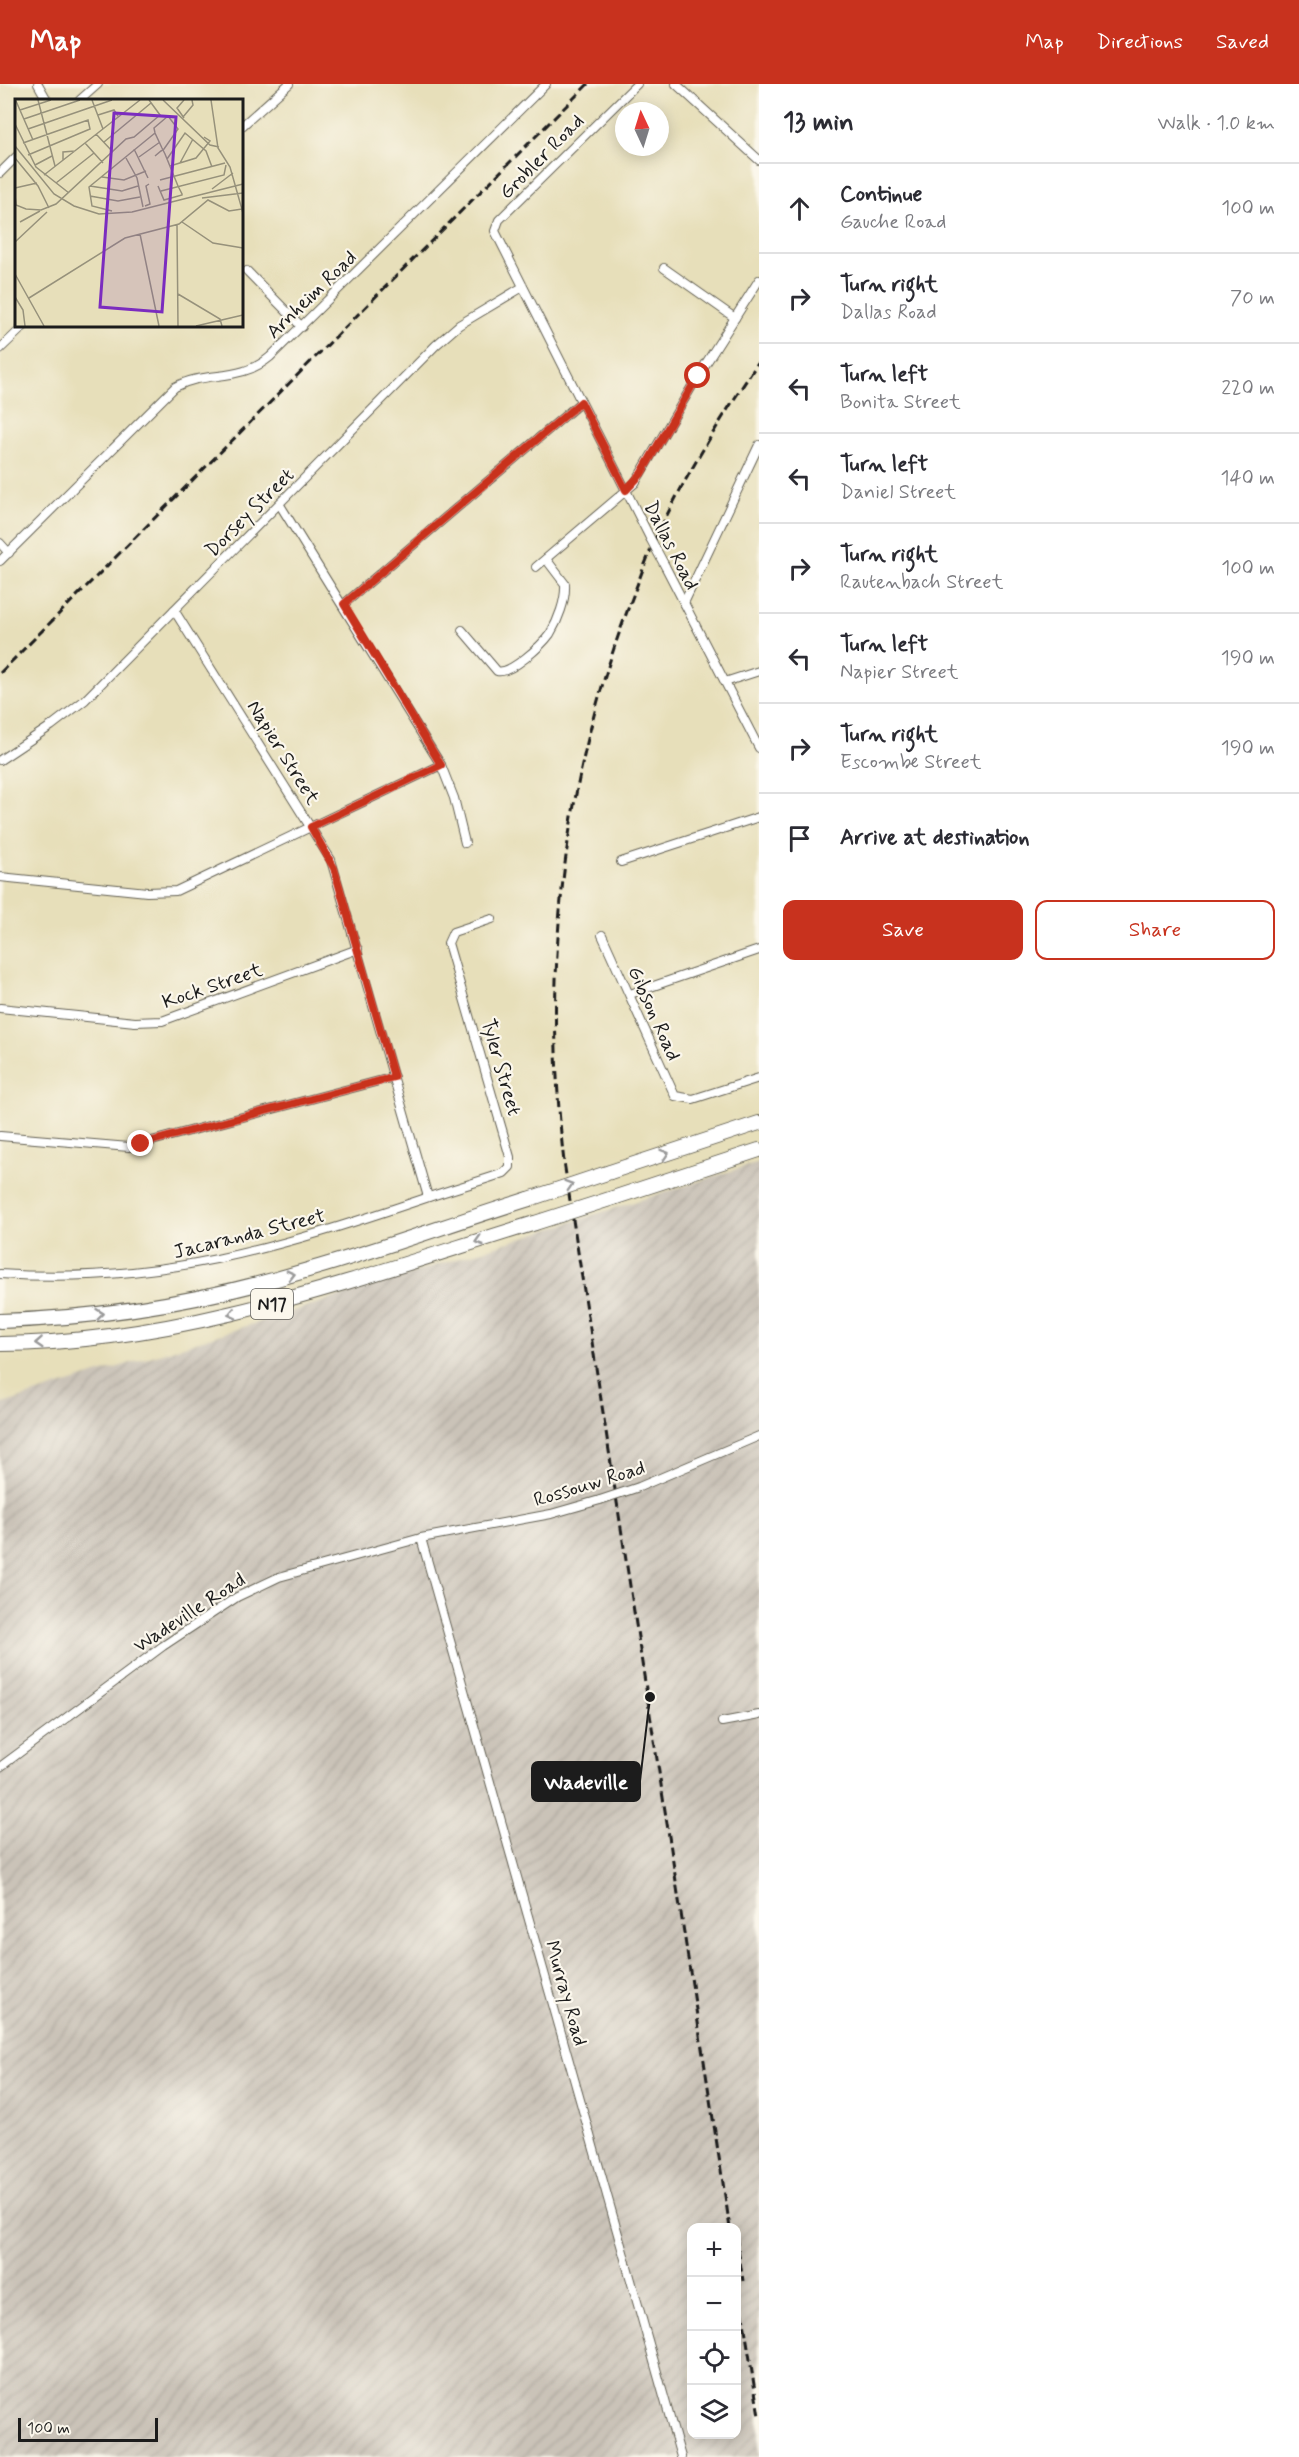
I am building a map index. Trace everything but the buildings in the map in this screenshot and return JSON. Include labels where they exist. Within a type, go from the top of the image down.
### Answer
[{"type":"highway","name":"N17","points":[[0,1321],[106,1314],[181,1302],[309,1270],[759,1123]]},
{"type":"highway","name":"N17","points":[[0,1344],[106,1337],[183,1326],[314,1292],[759,1150]]},
{"type":"street","points":[[38,84],[46,99]]},
{"type":"street","points":[[81,99],[98,84]]},
{"type":"street","points":[[243,125],[289,84]]},
{"type":"street","name":"Arnheim Road","points":[[0,561],[175,387],[193,380],[235,375],[255,368],[302,327],[546,84]]},
{"type":"street","name":"Grobler Road","points":[[495,227],[638,84]]},
{"type":"street","points":[[676,84],[759,160]]},
{"type":"street","points":[[0,172],[15,158]]},
{"type":"street","name":"Dallas Road","points":[[495,227],[496,235],[521,288],[759,748]]},
{"type":"street","points":[[664,268],[735,318]]},
{"type":"street","points":[[247,271],[302,327]]},
{"type":"street","points":[[536,567],[626,490],[641,474],[698,376],[759,280]]},
{"type":"street","name":"Dorsey Street","points":[[0,760],[71,712],[280,505],[447,334],[521,288]]},
{"type":"street","points":[[0,349],[23,327]]},
{"type":"street","points":[[344,604],[581,402]]},
{"type":"street","points":[[684,603],[759,445]]},
{"type":"street","points":[[280,505],[344,604],[441,765],[454,798],[465,843]]},
{"type":"street","points":[[0,543],[9,553]]},
{"type":"street","points":[[462,630],[497,671],[504,672],[512,668],[546,639],[561,607],[565,584],[546,559]]},
{"type":"street","name":"Napier Street","points":[[174,610],[311,827],[334,868],[428,1197]]},
{"type":"street","points":[[724,682],[759,671]]},
{"type":"street","points":[[0,877],[147,892],[177,891],[441,765]]},
{"type":"street","points":[[621,862],[759,817]]},
{"type":"street","name":"Tyler Street","points":[[428,1197],[504,1173],[511,1163],[448,943],[453,932],[492,918]]},
{"type":"street","name":"Gibson Road","points":[[602,935],[672,1092],[682,1099],[702,1097],[759,1078]]},
{"type":"street","name":"Kock Street","points":[[0,1008],[135,1022],[162,1021],[358,949]]},
{"type":"street","points":[[630,994],[759,950]]},
{"type":"street","points":[[0,1136],[129,1147],[394,1077]]},
{"type":"street","name":"Jacaranda Street","points":[[0,1274],[76,1277],[198,1265],[290,1243],[428,1197]]},
{"type":"street","name":"Rossouw Road","points":[[421,1538],[551,1514],[600,1500],[639,1487],[759,1436]]},
{"type":"street","name":"Wadeville Road","points":[[0,1767],[163,1646],[237,1597],[279,1577],[322,1563],[421,1538]]},
{"type":"street","name":"Murray Road","points":[[421,1538],[681,2457]]},
{"type":"street","points":[[722,1722],[759,1715]]},
{"type":"shaded area","points":[[759,1162],[759,2457],[0,2457],[0,1405]]},
{"type":"railway","points":[[0,673],[588,84]]},
{"type":"railway","points":[[729,2223],[564,1162],[555,1019],[557,948],[563,877],[588,737],[607,669],[642,572],[662,525],[708,442],[759,361]]},
{"type":"railway","points":[[741,2268],[743,2281]]},
{"type":"railway","points":[[737,2277],[759,2416]]},
{"type":"place","name":"Wadeville","points":[[650,1697]]},
{"type":"route","points":[[141,1144],[394,1077],[334,868],[311,827],[441,765],[344,604],[581,402],[626,490],[641,474],[698,376]]}]
